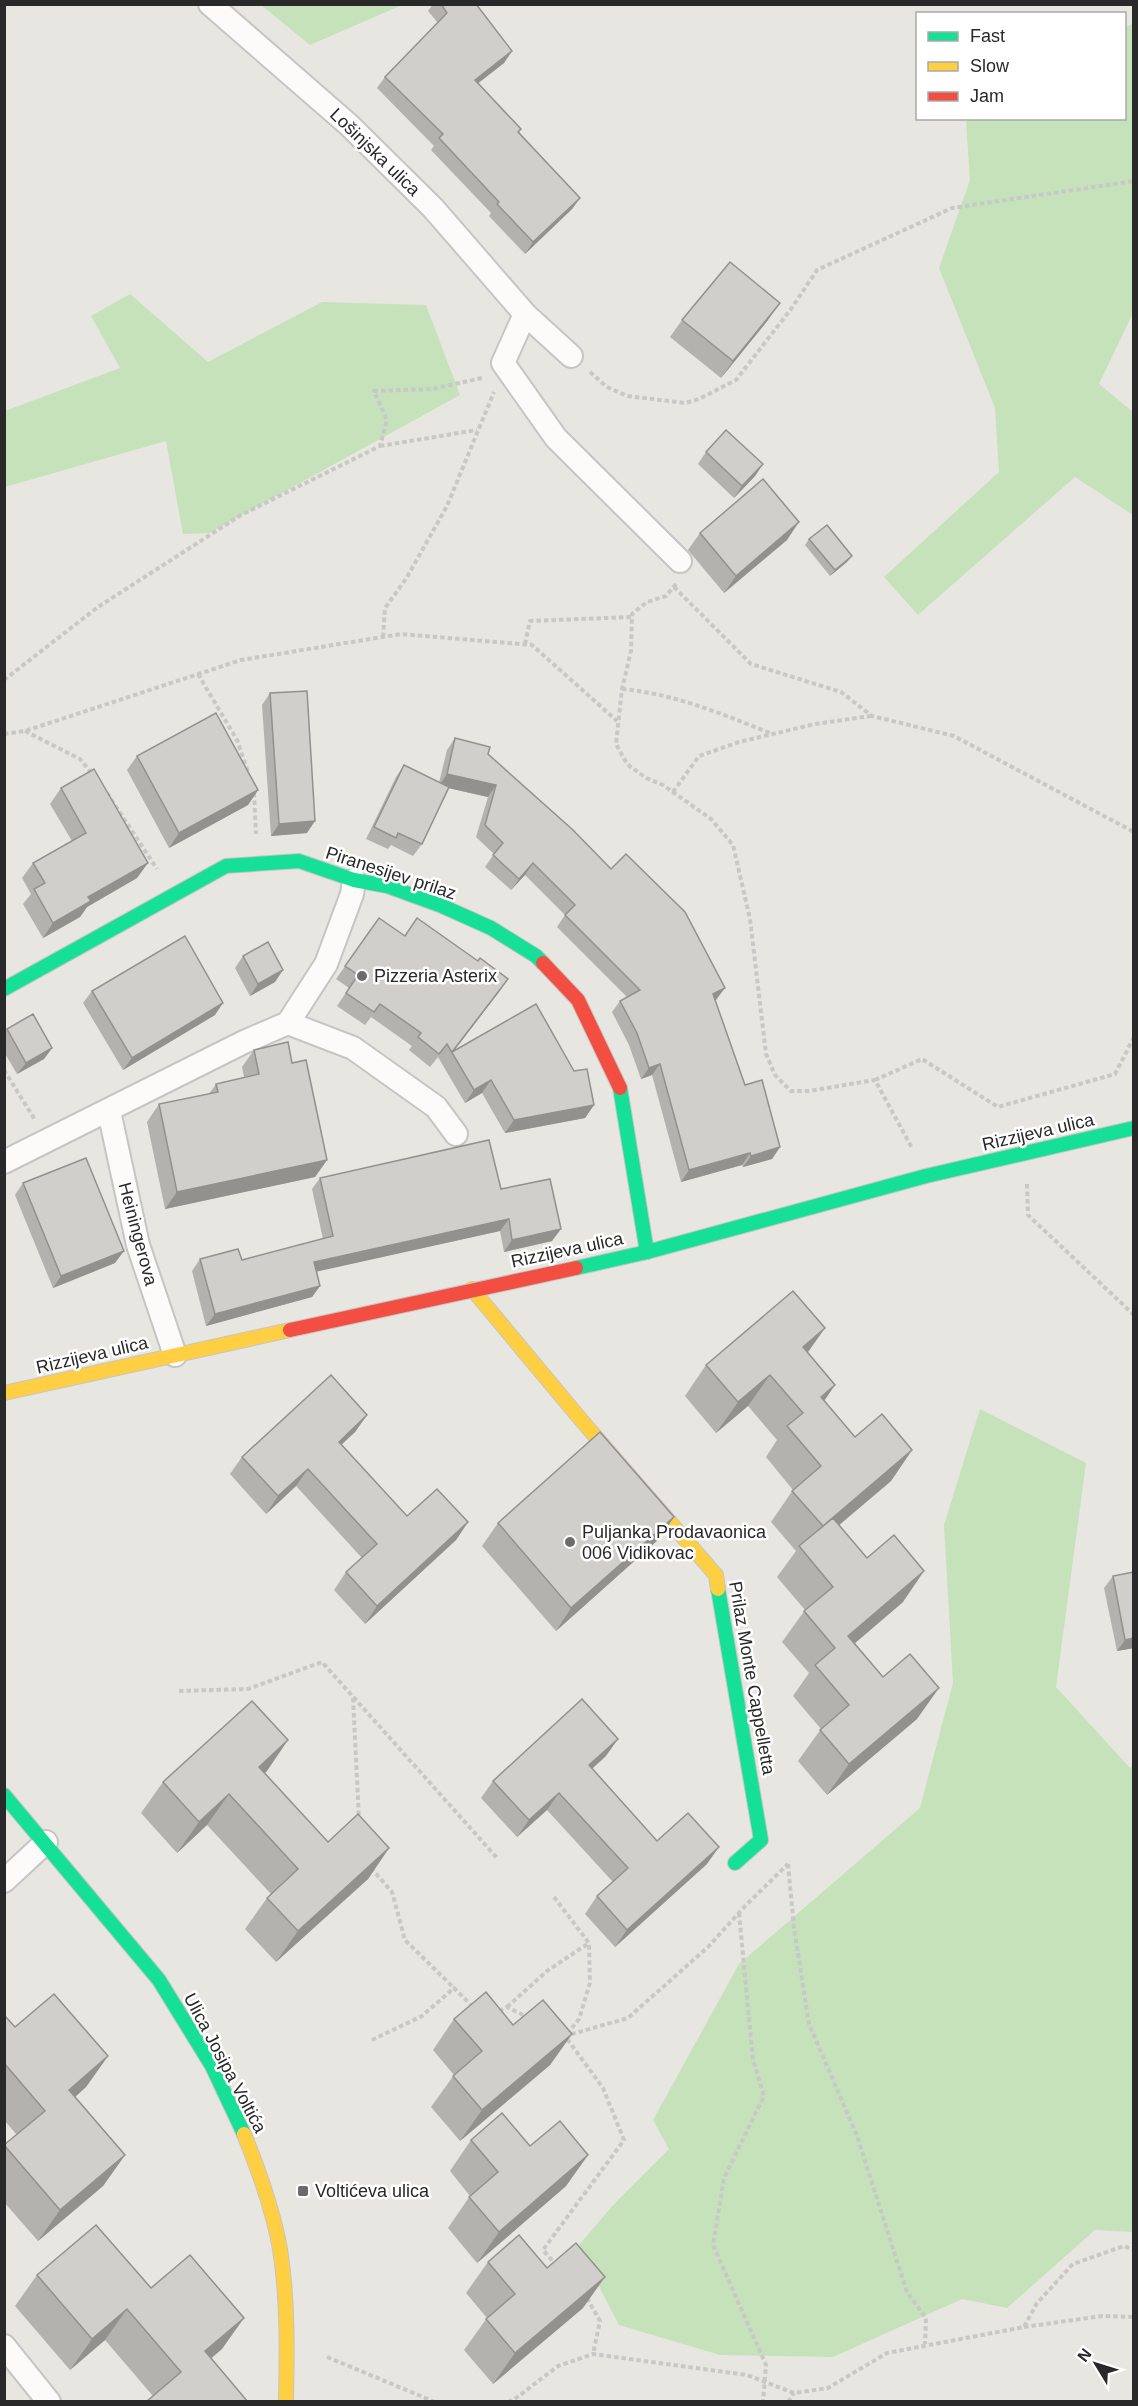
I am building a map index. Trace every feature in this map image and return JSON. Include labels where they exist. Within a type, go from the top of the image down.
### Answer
[{"type":"street","name":"Lošinjska ulica","points":[[210,4],[349,124],[433,208],[525,315],[571,356]]},
{"type":"street","points":[[525,315],[503,363],[506,372],[556,438],[680,561]]},
{"type":"street","name":"Piranesijev prilaz","points":[[4,989],[226,866],[299,861],[354,880],[387,886],[442,906],[491,928],[536,956],[578,1000],[622,1093],[646,1252]]},
{"type":"street","points":[[4,1162],[244,1042],[288,1023],[326,964],[352,894],[354,880]]},
{"type":"street","points":[[288,1023],[353,1048],[436,1107],[456,1134]]},
{"type":"street","name":"Heiningerova","points":[[110,1111],[138,1245],[175,1355]]},
{"type":"street","name":"Rizzijeva ulica","points":[[4,1393],[646,1252],[926,1176],[1134,1128]]},
{"type":"street","name":"Prilaz Monte Cappelletta","points":[[472,1289],[582,1421],[716,1575],[761,1840]]},
{"type":"street","name":"Ulica Josipa Voltića","points":[[4,1795],[46,1842],[159,1979],[192,2032],[224,2092],[253,2155],[275,2224],[283,2271],[288,2328],[286,2402]]},
{"type":"street","points":[[735,1863],[761,1840]]},
{"type":"street","points":[[4,1881],[46,1842]]},
{"type":"street","points":[[4,2346],[49,2402]]},
{"type":"path","points":[[571,356],[607,387],[627,396],[666,402],[692,401],[716,392],[736,380],[791,309],[817,270],[952,208],[1134,181]]},
{"type":"path","points":[[383,637],[384,608],[406,579],[447,506],[477,430],[506,372]]},
{"type":"path","points":[[380,446],[387,420],[374,392],[432,389],[506,372]]},
{"type":"path","points":[[4,680],[98,607],[241,515],[380,446],[477,430]]},
{"type":"path","points":[[680,561],[679,581],[666,596],[641,606],[632,614],[631,651],[622,690],[616,744],[627,764],[646,778],[663,785],[711,819],[733,845],[750,919],[766,1054],[775,1075],[791,1091],[809,1091],[875,1080],[922,1059],[998,1107],[1114,1074],[1134,1038]]},
{"type":"path","points":[[674,586],[751,664],[841,692],[872,716]]},
{"type":"path","points":[[525,645],[530,621],[632,617]]},
{"type":"path","points":[[4,734],[25,731],[241,660],[401,634],[532,645],[617,721]]},
{"type":"path","points":[[198,674],[237,740],[251,782]]},
{"type":"path","points":[[622,690],[651,692],[718,711],[772,734]]},
{"type":"path","points":[[673,792],[699,756],[739,742],[815,724],[872,716],[954,736],[1134,832]]},
{"type":"path","points":[[25,731],[80,759],[94,777]]},
{"type":"path","points":[[101,786],[115,804],[172,896]]},
{"type":"path","points":[[254,792],[258,864]]},
{"type":"path","points":[[4,1070],[47,1141]]},
{"type":"path","points":[[875,1080],[926,1176]]},
{"type":"path","points":[[1023,1154],[1028,1215],[1134,1315]]},
{"type":"path","points":[[179,1691],[248,1689],[322,1662],[498,1859]]},
{"type":"path","points":[[353,1697],[359,1822]]},
{"type":"path","points":[[761,1840],[788,1864],[794,1928],[809,2024],[856,2136],[907,2292],[926,2318],[925,2344]]},
{"type":"path","points":[[565,2036],[628,2018],[708,1947],[788,1864]]},
{"type":"path","points":[[369,1865],[392,1892],[405,1940],[476,2010]]},
{"type":"path","points":[[554,1897],[589,1943],[590,1983],[579,2019],[565,2036]]},
{"type":"path","points":[[739,1913],[753,2060],[764,2096],[724,2178],[713,2245],[766,2365],[763,2402]]},
{"type":"path","points":[[491,2014],[507,2007],[547,1971],[589,1943]]},
{"type":"path","points":[[372,2040],[422,2016],[453,1988]]},
{"type":"path","points":[[507,2007],[535,2022]]},
{"type":"path","points":[[555,2031],[565,2036],[603,2088],[624,2140],[543,2250],[564,2273]]},
{"type":"path","points":[[1024,2327],[1037,2303],[1073,2264],[1124,2246],[1134,2250]]},
{"type":"path","points":[[585,2296],[600,2321],[593,2354]]},
{"type":"path","points":[[508,2402],[558,2366],[593,2354],[747,2375],[794,2393],[828,2388],[887,2353],[925,2344],[1102,2316],[1134,2317]]},
{"type":"path","points":[[327,2357],[435,2402]]},
{"type":"path","points":[[788,2402],[794,2393]]},
{"type":"green space","points":[[261,5],[402,5],[310,45]]},
{"type":"green space","points":[[1133,24],[1133,313],[1099,384],[1133,412],[1133,515],[1075,477],[918,615],[884,577],[999,472],[995,408],[939,268],[970,180],[966,120],[1126,120],[1126,27]]},
{"type":"green space","points":[[130,294],[208,362],[322,302],[426,305],[460,395],[209,533],[183,534],[166,441],[5,487],[5,411],[120,368],[91,316]]},
{"type":"green space","points":[[980,1409],[1086,1463],[1056,1687],[1130,1768],[1133,1765],[1133,2232],[1095,2230],[1007,2308],[962,2299],[833,2357],[720,2355],[619,2325],[578,2246],[614,2204],[669,2149],[653,2120],[739,1964],[920,1808],[953,1683],[944,1525]]},
{"type":"building","points":[[441,4],[476,4],[512,51],[475,80],[521,129],[518,132],[580,198],[533,242],[439,138],[443,134],[385,77],[447,13]]},
{"type":"building","points":[[730,262],[780,303],[733,361],[682,320]]},
{"type":"building","points":[[726,430],[763,464],[742,486],[706,452]]},
{"type":"building","points":[[763,479],[799,522],[736,576],[700,533]]},
{"type":"building","points":[[827,525],[852,556],[835,570],[809,539]]},
{"type":"building","points":[[307,691],[315,821],[279,824],[270,693]]},
{"type":"building","points":[[216,713],[258,790],[179,833],[137,756]]},
{"type":"building","points":[[455,738],[490,747],[488,754],[573,830],[611,869],[626,854],[685,912],[725,988],[713,994],[745,1085],[762,1080],[780,1147],[689,1170],[660,1064],[649,1068],[637,1033],[620,1001],[640,990],[565,915],[575,905],[533,863],[519,879],[493,855],[503,843],[485,825],[496,785],[447,774]]},
{"type":"building","points":[[404,765],[449,787],[422,844],[398,833],[396,838],[374,827]]},
{"type":"building","points":[[94,769],[148,863],[88,897],[91,901],[53,923],[34,889],[45,883],[33,863],[86,833],[61,788]]},
{"type":"building","points":[[379,918],[405,936],[417,918],[478,961],[480,958],[508,979],[452,1052],[536,1004],[574,1071],[587,1069],[594,1105],[514,1120],[491,1080],[474,1090],[447,1044],[439,1054],[418,1037],[421,1033],[380,1004],[374,1012],[346,993],[358,975],[345,966]]},
{"type":"building","points":[[185,936],[223,1003],[132,1058],[92,991]]},
{"type":"building","points":[[268,942],[283,970],[258,984],[243,956]]},
{"type":"building","points":[[33,1014],[52,1048],[26,1063],[7,1029]]},
{"type":"building","points":[[288,1042],[292,1063],[306,1060],[327,1160],[177,1192],[159,1104],[218,1092],[216,1084],[259,1074],[254,1050]]},
{"type":"building","points":[[489,1140],[501,1189],[550,1179],[561,1229],[512,1240],[509,1219],[314,1262],[320,1286],[215,1314],[200,1259],[238,1249],[242,1260],[333,1236],[320,1178]]},
{"type":"building","points":[[86,1158],[124,1251],[61,1276],[23,1183]]},
{"type":"building","points":[[793,1291],[825,1328],[803,1347],[835,1385],[821,1397],[855,1437],[882,1414],[912,1450],[823,1526],[792,1491],[821,1466],[787,1426],[803,1413],[770,1375],[738,1402],[706,1365]]},
{"type":"building","points":[[331,1375],[367,1415],[339,1442],[407,1516],[437,1489],[468,1522],[377,1606],[346,1572],[377,1544],[308,1469],[278,1496],[242,1457]]},
{"type":"building","name":"Puljanka Prodavaonica 006 Vidikovac","points":[[600,1432],[674,1517],[571,1608],[498,1523]]},
{"type":"building","points":[[833,1518],[867,1558],[894,1535],[924,1571],[848,1636],[883,1677],[910,1654],[939,1688],[849,1764],[820,1730],[849,1705],[815,1665],[835,1648],[804,1611],[833,1587],[799,1546]]},
{"type":"building","points":[[1134,1572],[1134,1638],[1125,1640],[1113,1576]]},
{"type":"building","points":[[582,1699],[618,1739],[589,1765],[657,1841],[688,1813],[719,1847],[627,1930],[597,1896],[628,1868],[559,1793],[529,1820],[493,1781]]},
{"type":"building","points":[[252,1701],[288,1740],[259,1767],[328,1842],[358,1814],[389,1848],[298,1931],[267,1898],[298,1869],[229,1794],[199,1822],[163,1782]]},
{"type":"building","points":[[486,1992],[513,2025],[543,2000],[572,2034],[482,2110],[453,2076],[482,2051],[454,2019]]},
{"type":"building","points":[[54,1994],[108,2056],[69,2090],[125,2155],[60,2210],[4,2145],[45,2111],[4,2063],[4,2015],[15,2027]]},
{"type":"building","points":[[502,2113],[530,2146],[560,2121],[588,2155],[499,2232],[469,2197],[498,2172],[471,2140]]},
{"type":"building","points":[[96,2225],[151,2288],[190,2255],[244,2318],[205,2351],[248,2402],[146,2402],[181,2372],[127,2309],[92,2339],[37,2275]]},
{"type":"building","points":[[519,2235],[547,2268],[576,2243],[605,2277],[515,2353],[486,2319],[515,2294],[488,2262]]},
{"type":"traffic: fast","points":[[4,989],[226,866],[299,861],[354,880],[387,886],[442,906],[491,928],[536,956],[543,963]]},
{"type":"traffic: fast","points":[[620,1088],[647,1252]]},
{"type":"traffic: fast","points":[[576,1268],[647,1252],[926,1176],[1134,1128]]},
{"type":"traffic: fast","points":[[718,1589],[761,1840],[735,1863]]},
{"type":"traffic: fast","points":[[4,1795],[159,1980],[212,2066],[244,2134]]},
{"type":"traffic: slow","points":[[472,1289],[582,1421],[716,1575],[718,1589]]},
{"type":"traffic: slow","points":[[4,1393],[290,1330]]},
{"type":"traffic: slow","points":[[244,2134],[274,2219],[283,2268],[287,2345],[286,2402]]},
{"type":"traffic: jam","points":[[543,963],[578,1000],[620,1088]]},
{"type":"traffic: jam","points":[[290,1330],[576,1268]]},
{"type":"place","name":"Pizzeria Asterix","points":[[362,976]]},
{"type":"place","name":"Puljanka Prodavaonica 006 Vidikovac","points":[[570,1542]]},
{"type":"place","name":"Voltićeva ulica","points":[[303,2191]]}]
